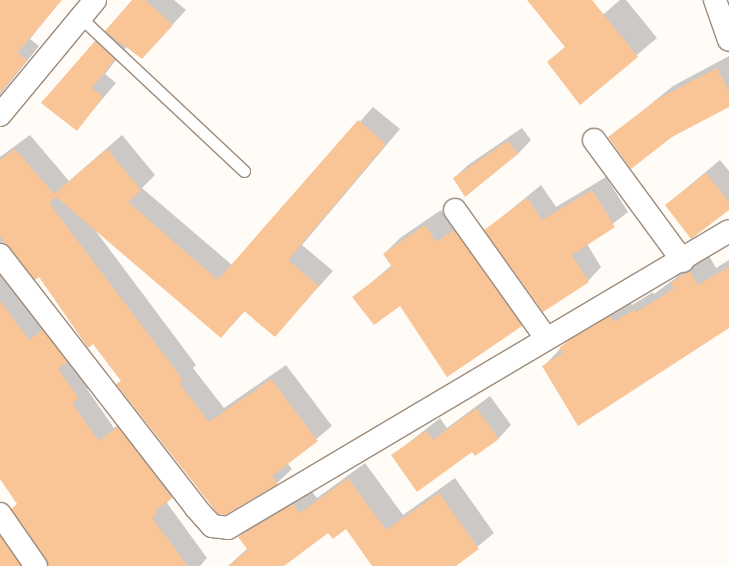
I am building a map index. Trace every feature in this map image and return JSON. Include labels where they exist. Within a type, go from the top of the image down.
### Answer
[{"type":"street","points":[[0,115],[95,0]]},
{"type":"street","points":[[715,0],[729,40]]},
{"type":"street","points":[[594,140],[683,261]]},
{"type":"street","points":[[455,210],[546,338]]},
{"type":"street","points":[[0,255],[212,526],[228,528],[546,338],[683,261],[729,231]]},
{"type":"street","points":[[0,514],[36,566]]},
{"type":"lane","points":[[80,17],[244,171]]},
{"type":"building","points":[[0,0],[62,0],[17,53],[27,60],[0,93]]},
{"type":"building","points":[[132,0],[145,0],[173,25],[142,59],[105,31]]},
{"type":"building","points":[[527,0],[592,0],[638,57],[580,105],[547,62],[565,47]]},
{"type":"building","points":[[95,41],[115,59],[92,88],[103,97],[77,131],[41,103]]},
{"type":"building","points":[[717,68],[729,91],[729,107],[672,137],[631,169],[608,137],[658,99]]},
{"type":"building","points":[[358,120],[386,144],[288,260],[319,286],[275,337],[244,311],[221,338],[54,195],[56,197],[49,203],[183,380],[179,383],[209,422],[271,379],[318,441],[272,476],[278,484],[225,515],[218,514],[116,384],[121,381],[93,344],[88,348],[39,277],[35,280],[0,236],[0,160],[15,149],[54,194],[107,149],[141,190],[128,202],[218,280]]},
{"type":"building","points":[[508,141],[518,154],[465,197],[453,178]]},
{"type":"building","points":[[706,173],[729,202],[729,210],[691,239],[665,205]]},
{"type":"building","points":[[592,190],[615,227],[572,255],[589,282],[543,312],[484,230],[527,198],[542,220]]},
{"type":"building","points":[[425,225],[436,242],[454,230],[522,326],[447,377],[400,306],[374,325],[352,297],[392,267],[383,254]]},
{"type":"building","points":[[729,267],[729,328],[578,426],[542,366],[563,353],[559,348],[572,338],[610,316],[614,322],[635,309],[636,312],[674,289],[671,283],[690,271],[698,285]]},
{"type":"building","points":[[0,301],[29,340],[43,330],[67,362],[58,369],[79,398],[72,403],[99,441],[118,427],[172,498],[155,511],[157,514],[152,518],[188,566],[48,566],[11,509],[17,504],[0,479]]},
{"type":"building","points":[[476,408],[499,439],[475,456],[472,452],[417,492],[391,455],[426,431],[433,440]]},
{"type":"building","points":[[348,478],[386,530],[439,493],[479,549],[456,566],[372,566],[346,529],[333,539],[328,533],[284,566],[228,566],[248,550],[238,537],[293,504],[300,513]]},
{"type":"building","points":[[0,536],[21,566],[0,566]]}]
